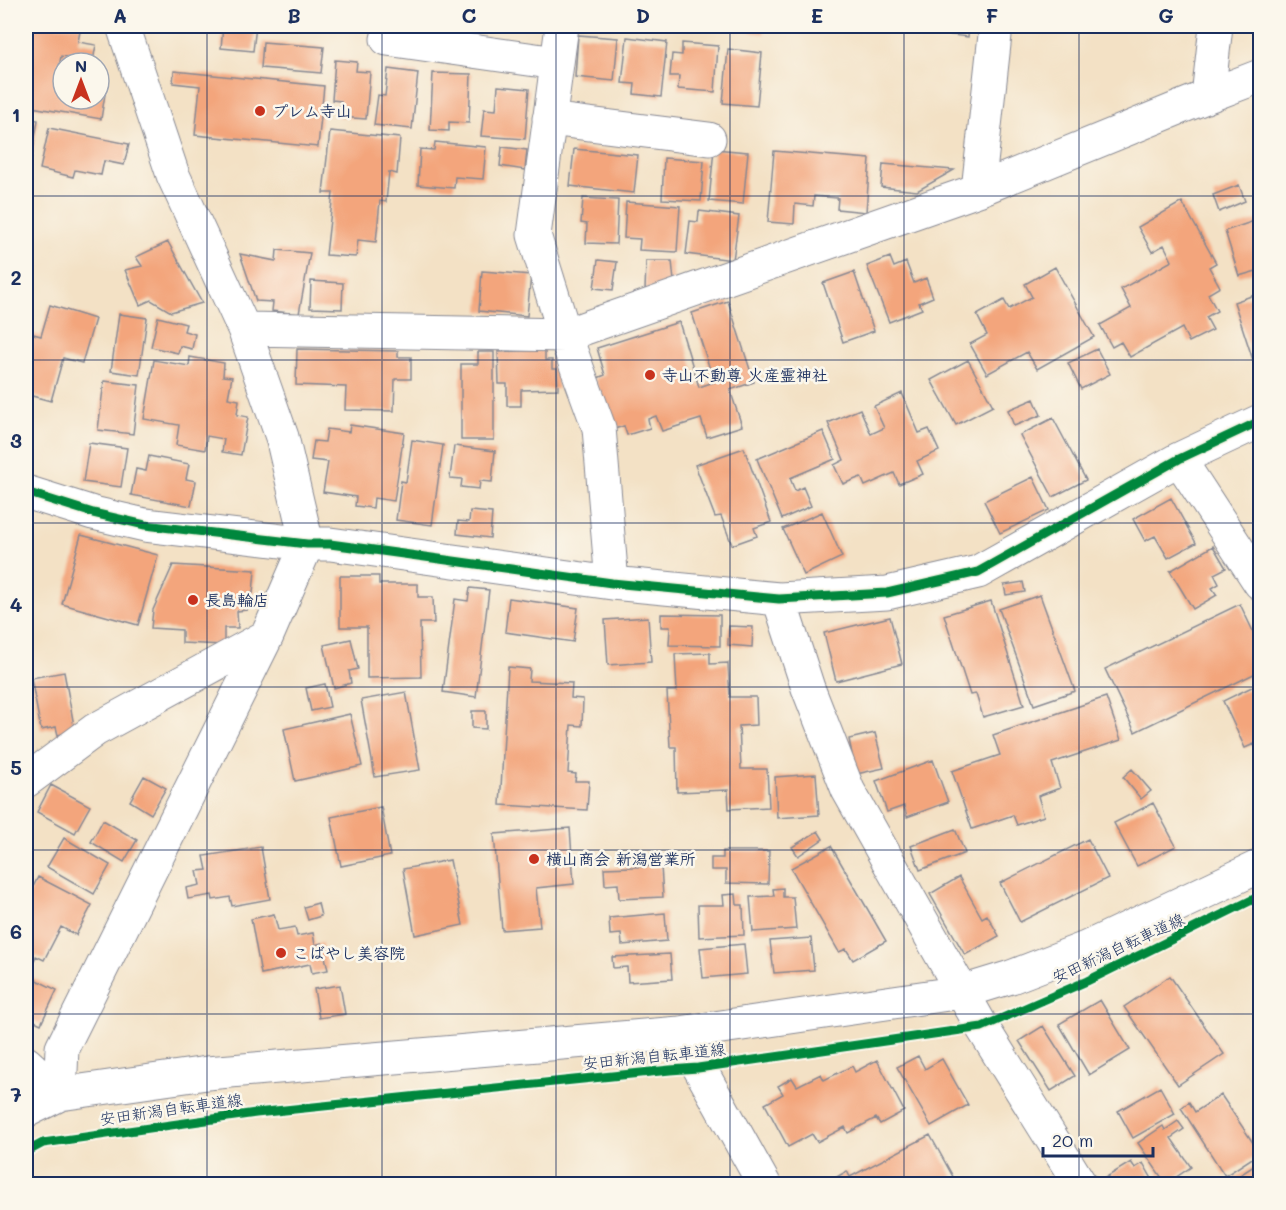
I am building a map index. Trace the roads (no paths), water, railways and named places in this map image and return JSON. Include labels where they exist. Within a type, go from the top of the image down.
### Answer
[{"type":"street","points":[[60,1094],[62,1048],[267,636],[307,544],[282,437],[244,329],[173,176],[123,26]]},
{"type":"street","points":[[562,26],[534,235],[565,335],[599,428],[612,583]]},
{"type":"street","points":[[978,190],[996,26]]},
{"type":"street","points":[[1208,96],[1215,26]]},
{"type":"street","points":[[387,39],[557,63]]},
{"type":"street","points":[[244,329],[565,335],[978,190],[1260,76]]},
{"type":"street","points":[[549,119],[709,139]]},
{"type":"street","points":[[26,492],[93,513],[145,525],[307,544],[330,544],[612,583],[779,599],[887,593],[978,572],[1179,459],[1260,421]]},
{"type":"street","points":[[1179,459],[1260,583]]},
{"type":"street","points":[[779,599],[808,688],[848,790],[988,1037],[1080,1185]]},
{"type":"street","points":[[26,781],[95,730],[267,636]]},
{"type":"street","points":[[26,1111],[60,1094],[207,1073],[680,1033],[962,992],[1011,977],[1086,948],[1260,866]]},
{"type":"street","points":[[680,1033],[764,1185]]},
{"type":"street","points":[[26,1063],[60,1094]]},
{"type":"place","name":"プレム寺山","points":[[260,111]]},
{"type":"place","name":"寺山不動尊 火産霊神社","points":[[650,375]]},
{"type":"place","name":"長島輪店","points":[[193,600]]},
{"type":"place","name":"横山商会 新潟営業所","points":[[534,859]]},
{"type":"place","name":"こばやし美容院","points":[[281,953]]}]
